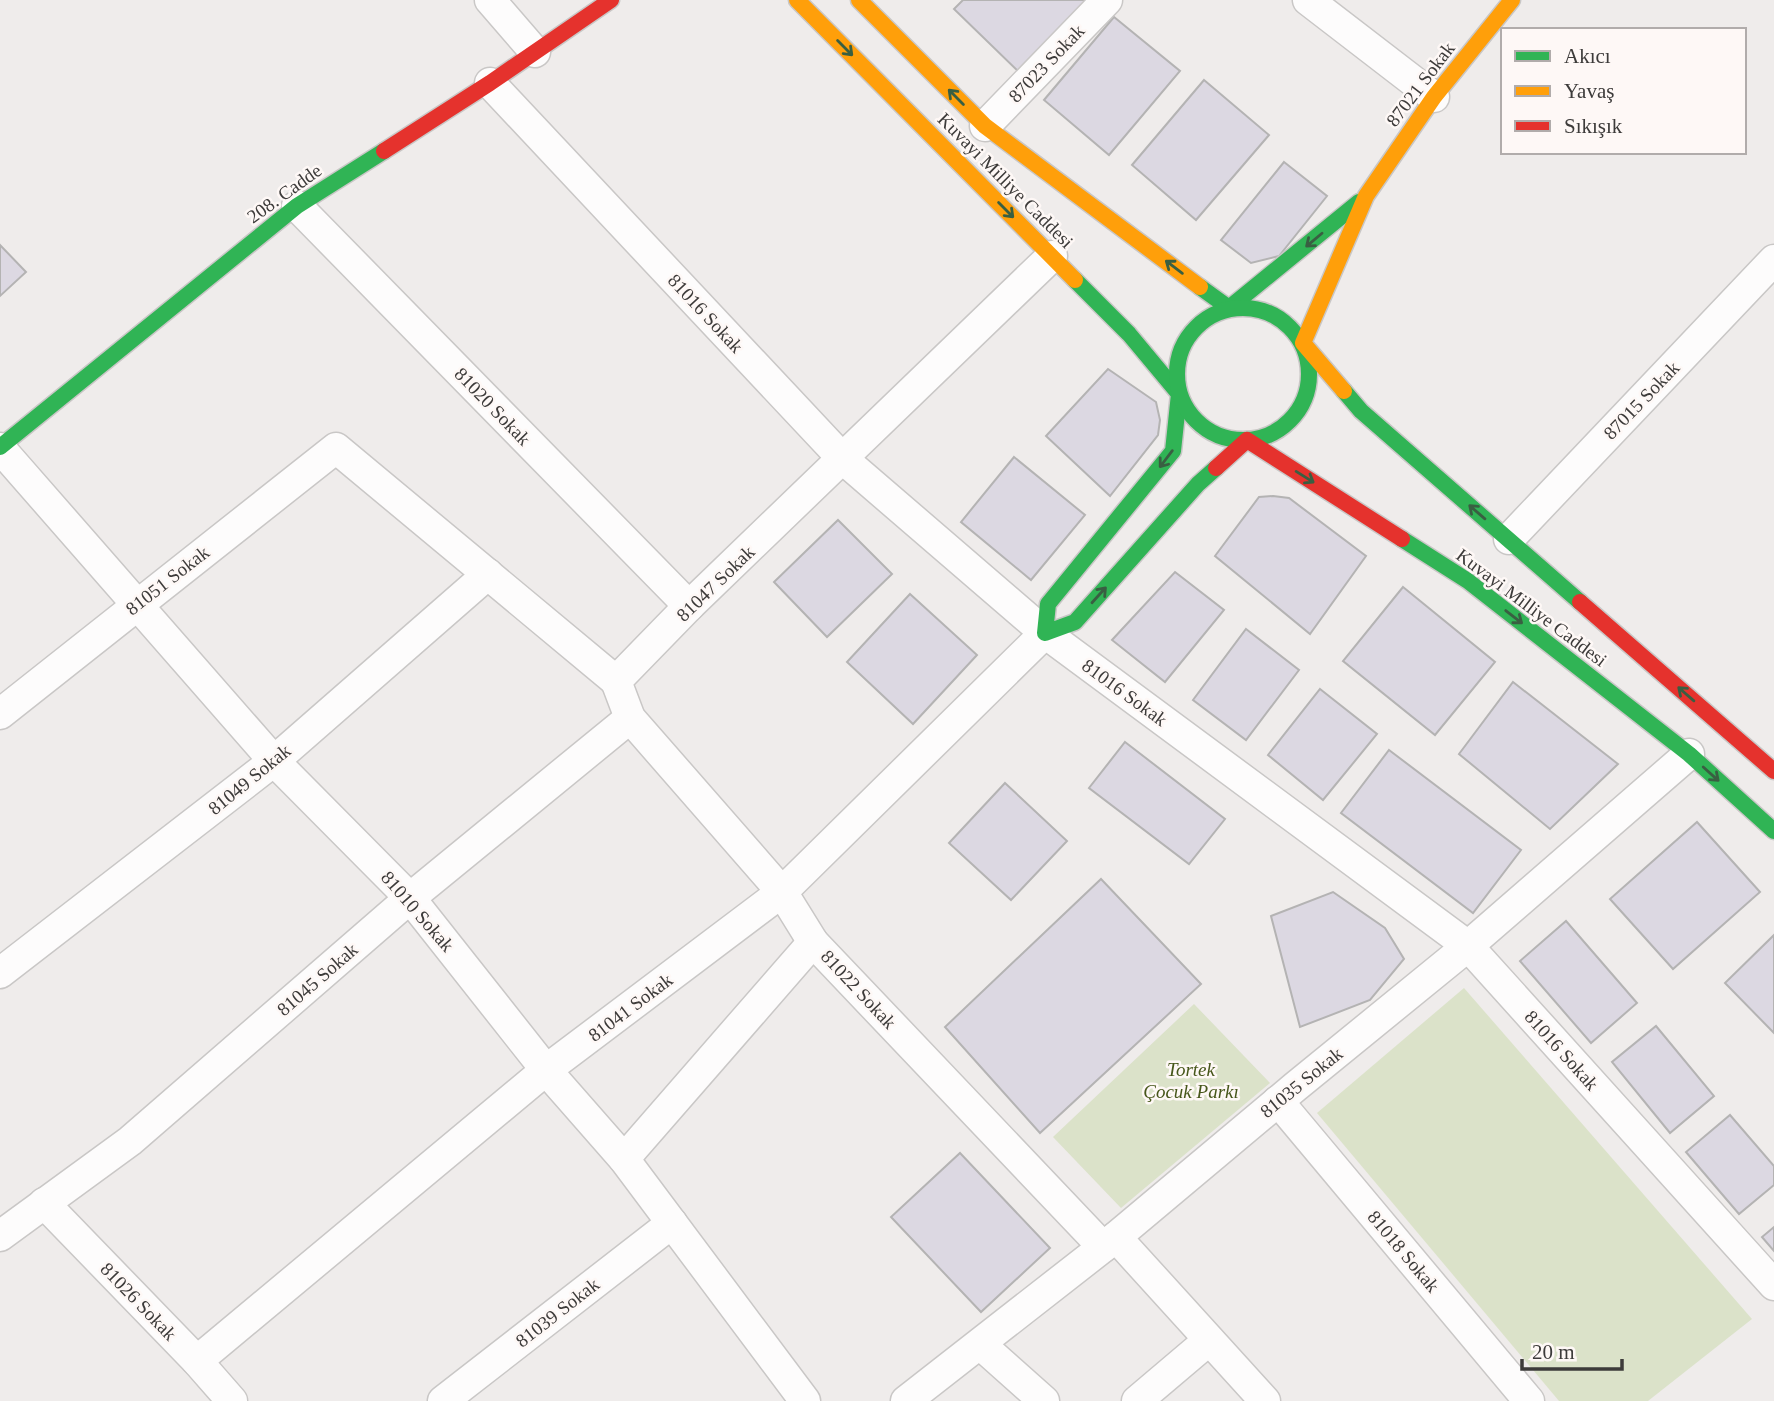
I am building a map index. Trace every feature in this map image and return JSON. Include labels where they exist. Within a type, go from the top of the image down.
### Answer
[{"type":"main road","name":"208. Cadde","points":[[0,448],[297,206],[490,83],[611,0]]},
{"type":"main road","name":"Kuvayi Milliye Caddesi","points":[[797,0],[1129,334],[1179,394]]},
{"type":"main road","name":"Kuvayi Milliye Caddesi","points":[[859,0],[985,126],[1228,308]]},
{"type":"main road","name":"87021 Sokak","points":[[1303,343],[1366,196],[1434,97],[1512,0]]},
{"type":"main road","name":"87021 Sokak","points":[[1228,308],[1366,196]]},
{"type":"main road","points":[[1179,394],[1189,414],[1205,429],[1225,438],[1247,440],[1269,435],[1287,424],[1301,407],[1309,386],[1310,364],[1303,343],[1290,326],[1272,313],[1250,307],[1228,308],[1208,317],[1191,331],[1180,350],[1176,372],[1179,394],[1173,451],[1048,604],[1045,633],[1075,622],[1198,484],[1247,440]]},
{"type":"main road","name":"Kuvayi Milliye Caddesi","points":[[1303,343],[1361,411],[1774,771]]},
{"type":"main road","name":"Kuvayi Milliye Caddesi","points":[[1247,440],[1468,581],[1689,754],[1774,831]]},
{"type":"street","points":[[490,0],[535,51]]},
{"type":"street","name":"87023 Sokak","points":[[985,126],[1107,0]]},
{"type":"street","points":[[1308,0],[1434,97]]},
{"type":"street","name":"81016 Sokak","points":[[490,83],[843,459],[1045,633],[1468,946],[1774,1285]]},
{"type":"street","name":"81020 Sokak","points":[[297,206],[690,606]]},
{"type":"street","name":"81047 Sokak","points":[[616,681],[1052,256]]},
{"type":"street","name":"87015 Sokak","points":[[1508,539],[1774,260]]},
{"type":"street","name":"81010 Sokak","points":[[0,448],[274,761],[410,898],[546,1070],[624,1160],[805,1401]]},
{"type":"street","name":"81051 Sokak","points":[[0,714],[336,448],[488,575]]},
{"type":"street","points":[[488,575],[616,681],[630,718]]},
{"type":"street","name":"81049 Sokak","points":[[0,973],[274,761],[488,575]]},
{"type":"street","name":"81041 Sokak","points":[[197,1361],[546,1070],[782,892],[1045,633]]},
{"type":"street","name":"81022 Sokak","points":[[630,718],[782,892],[813,942],[1209,1340],[1265,1401]]},
{"type":"street","name":"81045 Sokak","points":[[0,1236],[130,1141],[410,898],[630,718]]},
{"type":"street","name":"81035 Sokak","points":[[906,1401],[1110,1242],[1468,946],[1689,754]]},
{"type":"street","points":[[624,1160],[813,942]]},
{"type":"street","name":"81018 Sokak","points":[[1279,1101],[1529,1401]]},
{"type":"street","name":"81026 Sokak","points":[[44,1203],[197,1361],[232,1401]]},
{"type":"street","name":"81039 Sokak","points":[[443,1401],[672,1223]]},
{"type":"street","points":[[1137,1401],[1209,1340]]},
{"type":"street","points":[[980,1344],[1044,1401]]},
{"type":"green space","points":[[1464,988],[1752,1319],[1648,1401],[1559,1401],[1317,1113]]},
{"type":"green space","name":"Tortek Çocuk Parkı","points":[[1194,1004],[1270,1083],[1121,1208],[1053,1137]]},
{"type":"building","points":[[963,0],[1096,0],[1023,76],[954,9]]},
{"type":"building","points":[[1114,17],[1180,71],[1109,155],[1044,100]]},
{"type":"building","points":[[1204,80],[1269,135],[1196,220],[1132,165]]},
{"type":"building","points":[[1284,162],[1327,196],[1279,256],[1251,263],[1221,240]]},
{"type":"building","points":[[0,245],[26,272],[0,296]]},
{"type":"building","points":[[1108,369],[1156,402],[1160,420],[1158,435],[1110,496],[1046,436]]},
{"type":"building","points":[[1014,457],[1085,515],[1031,580],[961,522]]},
{"type":"building","points":[[1259,497],[1289,498],[1366,556],[1310,634],[1215,556]]},
{"type":"building","points":[[838,520],[892,574],[827,637],[774,582]]},
{"type":"building","points":[[1175,572],[1224,610],[1165,682],[1112,640]]},
{"type":"building","points":[[1403,587],[1495,662],[1435,735],[1343,661]]},
{"type":"building","points":[[910,594],[977,655],[913,724],[847,662]]},
{"type":"building","points":[[1246,629],[1299,670],[1246,740],[1193,700]]},
{"type":"building","points":[[1513,682],[1618,764],[1550,829],[1459,754]]},
{"type":"building","points":[[1320,689],[1377,734],[1323,800],[1268,755]]},
{"type":"building","points":[[1125,742],[1225,819],[1189,864],[1089,788]]},
{"type":"building","points":[[1389,750],[1521,850],[1473,913],[1341,813]]},
{"type":"building","points":[[1005,783],[1067,841],[1011,900],[949,843]]},
{"type":"building","points":[[1697,822],[1760,892],[1673,969],[1610,899]]},
{"type":"building","points":[[1101,879],[1201,984],[1040,1133],[945,1027]]},
{"type":"building","points":[[1333,892],[1385,928],[1404,959],[1370,1000],[1300,1027],[1271,916]]},
{"type":"building","points":[[1566,921],[1637,1003],[1591,1043],[1520,961]]},
{"type":"building","points":[[1774,935],[1774,1033],[1725,983]]},
{"type":"building","points":[[1656,1026],[1714,1096],[1670,1133],[1612,1062]]},
{"type":"building","points":[[1730,1115],[1774,1166],[1774,1185],[1739,1214],[1686,1152]]},
{"type":"building","points":[[960,1153],[1050,1248],[981,1312],[891,1217]]},
{"type":"building","points":[[1774,1227],[1774,1251],[1762,1237]]},
{"type":"traffic: fast","points":[[0,447],[297,206],[384,151]]},
{"type":"traffic: fast","points":[[1200,287],[1229,308],[1359,202]]},
{"type":"traffic: fast","points":[[1075,280],[1129,334],[1179,394],[1173,451],[1048,604],[1045,633],[1075,622],[1198,484],[1216,468]]},
{"type":"traffic: fast","points":[[1243,308],[1268,313],[1290,327],[1304,349],[1309,374],[1304,399],[1290,421],[1268,435],[1243,440],[1218,435],[1196,421],[1182,399],[1177,374],[1182,349],[1196,327],[1218,313],[1243,308]]},
{"type":"traffic: fast","points":[[1344,391],[1361,411],[1580,602]]},
{"type":"traffic: fast","points":[[1402,539],[1468,581],[1689,754],[1774,831]]},
{"type":"traffic: slow","points":[[797,0],[1075,280]]},
{"type":"traffic: slow","points":[[859,0],[985,126],[1200,287]]},
{"type":"traffic: slow","points":[[1344,391],[1303,343],[1366,196],[1434,97],[1512,0]]},
{"type":"traffic: jam","points":[[384,151],[611,0]]},
{"type":"traffic: jam","points":[[1216,468],[1247,440],[1402,539]]},
{"type":"traffic: jam","points":[[1580,602],[1774,771]]}]
